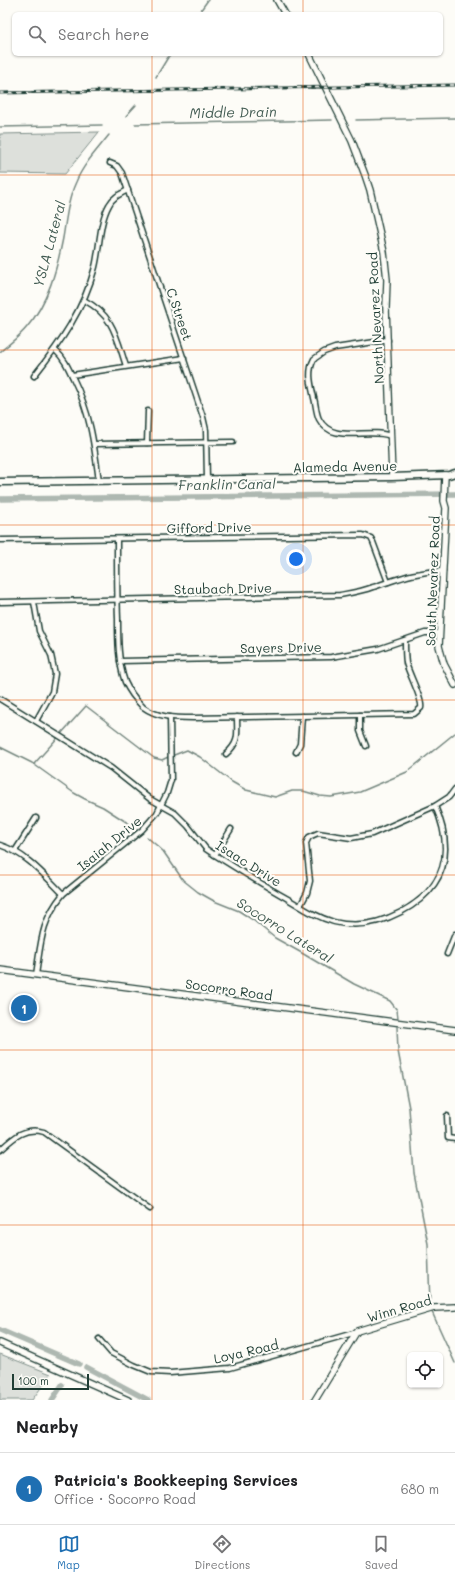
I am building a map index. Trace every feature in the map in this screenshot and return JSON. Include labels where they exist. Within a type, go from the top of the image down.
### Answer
[{"type":"main road","name":"Alameda Avenue","points":[[0,482],[450,477]]},
{"type":"street","points":[[277,0],[284,12]]},
{"type":"street","name":"North Nevarez Road","points":[[310,56],[352,141],[370,190],[386,264],[392,477]]},
{"type":"street","name":"C Street","points":[[110,163],[120,169],[128,190],[204,417],[207,480]]},
{"type":"street","points":[[34,376],[55,350],[84,300],[95,267],[106,210],[115,197],[128,190]]},
{"type":"street","points":[[84,300],[96,307],[110,323],[126,366]]},
{"type":"street","points":[[388,340],[329,350],[314,359],[309,374],[318,417],[324,426],[329,430],[340,434],[381,433],[390,436]]},
{"type":"street","points":[[55,350],[63,358],[86,406],[94,444],[99,481]]},
{"type":"street","points":[[72,375],[184,358]]},
{"type":"street","points":[[148,412],[148,443]]},
{"type":"street","points":[[94,444],[233,442]]},
{"type":"street","name":"South Nevarez Road","points":[[450,477],[444,499],[446,508],[439,646],[442,658],[455,685]]},
{"type":"street","name":"Gifford Drive","points":[[0,540],[363,535],[371,538],[374,542],[388,582]]},
{"type":"street","points":[[117,539],[117,600],[120,661],[127,687],[138,701],[153,712],[164,716],[182,718],[409,715],[417,712],[421,708],[422,701],[413,684],[406,663],[404,641]]},
{"type":"street","name":"Staubach Drive","points":[[0,602],[340,595],[374,587],[421,572],[443,571]]},
{"type":"street","points":[[34,602],[39,631],[50,655],[55,674],[52,692],[36,721]]},
{"type":"street","name":"Sayers Drive","points":[[120,661],[331,657],[378,649],[425,633],[439,633]]},
{"type":"street","name":"Isaac Drive","points":[[0,699],[119,774],[150,799],[181,818],[206,849],[215,855],[318,917],[342,924],[364,924],[381,921],[412,906],[427,894],[438,881],[444,866],[447,848],[445,829],[435,806]]},
{"type":"street","points":[[360,715],[360,731],[366,746]]},
{"type":"street","points":[[296,752],[300,744],[302,716]]},
{"type":"street","name":"Isaiah Drive","points":[[36,975],[43,930],[50,911],[63,894],[150,823],[162,805],[168,793],[171,780],[170,717]]},
{"type":"street","points":[[226,754],[236,744],[237,717]]},
{"type":"street","points":[[300,906],[307,893],[310,881],[306,843],[309,837],[313,834],[351,838],[369,835],[435,806],[449,797],[455,789]]},
{"type":"street","points":[[15,851],[36,818]]},
{"type":"street","points":[[215,855],[231,829]]},
{"type":"street","points":[[0,845],[15,851],[30,861],[63,894]]},
{"type":"street","points":[[447,954],[455,934]]},
{"type":"street","name":"Socorro Road","points":[[0,970],[455,1030]]},
{"type":"street","points":[[447,1116],[448,1138],[455,1139]]},
{"type":"street","points":[[0,1150],[21,1133],[36,1130],[44,1132],[150,1209]]},
{"type":"street","name":"Winn Road","points":[[315,1400],[357,1331],[434,1308],[455,1307]]},
{"type":"street","name":"Loya Road","points":[[99,1339],[111,1353],[134,1366],[151,1372],[170,1373],[230,1368],[357,1331]]},
{"type":"street","points":[[0,1343],[128,1400]]},
{"type":"shaded area","points":[[99,132],[65,174],[0,173],[0,134]]},
{"type":"shaded area","points":[[0,1354],[51,1374],[32,1400],[0,1400]]},
{"type":"waterway","name":"YSLA Lateral","points":[[199,12],[208,0]]},
{"type":"waterway","name":"YSLA Lateral","points":[[156,77],[169,56]]},
{"type":"waterway","name":"YSLA Lateral","points":[[126,116],[136,105]]},
{"type":"waterway","name":"Middle Drain","points":[[356,120],[455,118]]},
{"type":"waterway","name":"Middle Drain","points":[[135,124],[332,120]]},
{"type":"waterway","name":"Middle Drain","points":[[0,127],[102,125]]},
{"type":"waterway","name":"YSLA Lateral","points":[[0,352],[24,331],[41,307],[51,285],[58,262],[73,189],[86,164],[109,135]]},
{"type":"waterway","name":"Franklin Canal","points":[[0,499],[455,494]]},
{"type":"waterway","points":[[34,764],[86,706],[154,758],[162,760],[168,757]]},
{"type":"waterway","points":[[174,755],[187,750],[200,757],[232,782],[246,790],[275,797],[292,791],[303,791],[320,796],[331,797],[360,792],[407,772],[455,733]]},
{"type":"waterway","name":"Socorro Lateral","points":[[0,747],[32,763],[74,793],[103,807],[134,827]]},
{"type":"waterway","name":"Socorro Lateral","points":[[147,837],[163,851],[183,880],[198,892],[214,901],[239,911],[253,920],[275,938],[354,984],[390,1001],[397,1010],[398,1018]]},
{"type":"waterway","name":"Socorro Lateral","points":[[397,1027],[398,1051],[409,1108],[414,1173],[428,1244],[430,1305]]},
{"type":"waterway","points":[[432,1312],[455,1363]]},
{"type":"waterway","points":[[0,1330],[79,1364]]},
{"type":"waterway","points":[[86,1367],[148,1400]]},
{"type":"waterway","points":[[52,1400],[62,1385]]},
{"type":"railway","points":[[0,93],[455,85]]},
{"type":"place","name":"Patricia's Bookkeeping Services","points":[[24,1008]]}]
